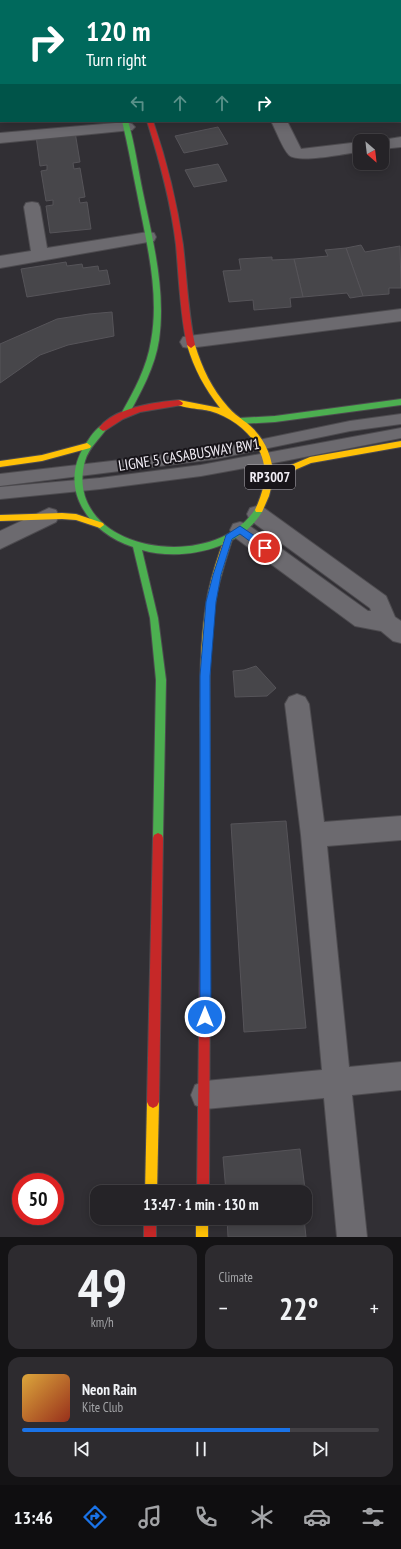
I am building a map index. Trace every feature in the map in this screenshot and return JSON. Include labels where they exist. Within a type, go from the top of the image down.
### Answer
[{"type":"main road","name":"RP3007","points":[[154,122],[169,188],[179,244],[189,342],[203,378],[210,391],[235,419]]},
{"type":"main road","name":"RP3007","points":[[125,414],[141,385],[152,358],[156,333],[157,298],[148,237],[126,124]]},
{"type":"main road","points":[[235,419],[275,419],[401,402]]},
{"type":"main road","name":"RP3007","points":[[179,403],[197,405],[215,409],[235,419],[251,431],[261,444],[268,459],[270,468],[270,482],[268,493],[257,514],[235,534],[200,548],[168,551],[137,546],[116,537],[100,525],[89,514],[82,501],[78,487],[78,471],[80,459],[87,446],[103,428],[125,414],[160,404],[179,403]]},
{"type":"main road","points":[[270,482],[294,467],[310,460],[401,444]]},
{"type":"main road","points":[[0,464],[42,458],[87,446]]},
{"type":"main road","points":[[0,518],[49,516],[76,517],[100,525]]},
{"type":"main road","name":"RP3007","points":[[203,1185],[205,1095],[205,676],[211,602],[217,575],[235,534]]},
{"type":"main road","points":[[137,546],[154,618],[161,680],[151,1185]]},
{"type":"main road","points":[[150,1225],[150,1237]]},
{"type":"main road","points":[[202,1225],[202,1237]]},
{"type":"street","points":[[0,127],[47,122]]},
{"type":"street","points":[[280,122],[294,151],[297,153],[304,154],[353,148]]},
{"type":"street","points":[[0,138],[126,124]]},
{"type":"street","points":[[389,143],[401,142]]},
{"type":"street","points":[[32,207],[40,255]]},
{"type":"street","points":[[0,262],[148,237]]},
{"type":"street","points":[[189,342],[401,315]]},
{"type":"street","points":[[257,514],[378,602],[394,628]]},
{"type":"street","points":[[0,541],[49,516]]},
{"type":"street","points":[[235,534],[363,619],[394,628]]},
{"type":"street","points":[[297,704],[313,835],[352,1237]]},
{"type":"street","points":[[313,835],[401,828]]},
{"type":"street","points":[[205,1095],[401,1076]]},
{"type":"lane","name":"LIGNE 5 CASABUSWAY BW1","points":[[0,480],[215,454],[350,426],[401,419]]},
{"type":"lane","name":"LIGNE 5 CASABUSWAY BW1","points":[[0,493],[78,487],[268,459],[352,441],[401,433]]},
{"type":"building","points":[[218,127],[228,144],[184,153],[175,136]]},
{"type":"building","points":[[75,132],[80,162],[73,163],[74,169],[80,168],[85,197],[79,198],[80,203],[87,202],[91,229],[50,233],[46,206],[53,205],[53,200],[46,201],[41,171],[47,170],[47,165],[40,166],[36,136]]},
{"type":"building","points":[[218,164],[227,181],[194,187],[185,170]]},
{"type":"building","points":[[361,245],[365,252],[400,246],[401,288],[389,288],[389,294],[363,296],[346,248]]},
{"type":"building","points":[[346,248],[363,296],[350,298],[347,293],[303,297],[294,259],[328,256],[325,250]]},
{"type":"building","points":[[272,257],[272,260],[294,259],[303,297],[290,298],[291,307],[254,310],[253,300],[229,302],[223,271],[241,270],[239,259]]},
{"type":"building","points":[[66,262],[67,266],[82,264],[83,268],[98,266],[99,271],[107,270],[110,284],[27,297],[21,269]]},
{"type":"building","points":[[112,312],[114,336],[68,345],[40,355],[0,383],[0,344],[57,319]]},
{"type":"building","points":[[256,666],[276,688],[267,696],[235,697],[233,671],[244,670]]},
{"type":"building","points":[[286,821],[306,1028],[244,1032],[231,824]]},
{"type":"building","points":[[300,1149],[304,1185],[225,1185],[223,1157]]},
{"type":"building","points":[[227,1225],[305,1225],[306,1237],[228,1237]]},
{"type":"traffic: fast","points":[[125,122],[152,254],[157,289],[157,324],[153,351],[147,370],[125,414]]},
{"type":"traffic: fast","points":[[239,421],[275,419],[401,402]]},
{"type":"traffic: fast","points":[[103,428],[87,447],[81,461],[78,480],[81,497],[88,512],[100,525],[114,535],[131,543],[148,548],[166,551],[188,550],[225,539],[249,523],[259,510]]},
{"type":"traffic: fast","points":[[137,546],[154,618],[161,680],[158,838]]},
{"type":"traffic: fast","points":[[205,738],[205,950]]},
{"type":"traffic: slow","points":[[191,345],[206,383],[231,416]]},
{"type":"traffic: slow","points":[[179,403],[217,410],[242,423],[253,433],[261,444],[269,469],[269,483],[259,510]]},
{"type":"traffic: slow","points":[[270,482],[294,467],[310,460],[401,444]]},
{"type":"traffic: slow","points":[[0,464],[42,458],[87,446]]},
{"type":"traffic: slow","points":[[0,518],[62,516],[76,517],[100,525]]},
{"type":"traffic: slow","points":[[205,738],[206,653],[211,602],[216,577],[229,537]]},
{"type":"traffic: slow","points":[[151,1185],[153,1102]]},
{"type":"traffic: slow","points":[[202,1225],[202,1237]]},
{"type":"traffic: jam","points":[[150,122],[160,151],[174,214],[179,245],[186,320],[191,345]]},
{"type":"traffic: jam","points":[[103,428],[120,417],[138,410],[158,405],[179,403]]},
{"type":"traffic: jam","points":[[153,1102],[158,838]]},
{"type":"traffic: jam","points":[[203,1185],[205,950]]},
{"type":"traffic: jam","points":[[150,1225],[150,1237]]},
{"type":"route","points":[[205,1017],[205,676],[211,602],[217,575],[229,537],[240,530],[265,548]]}]
